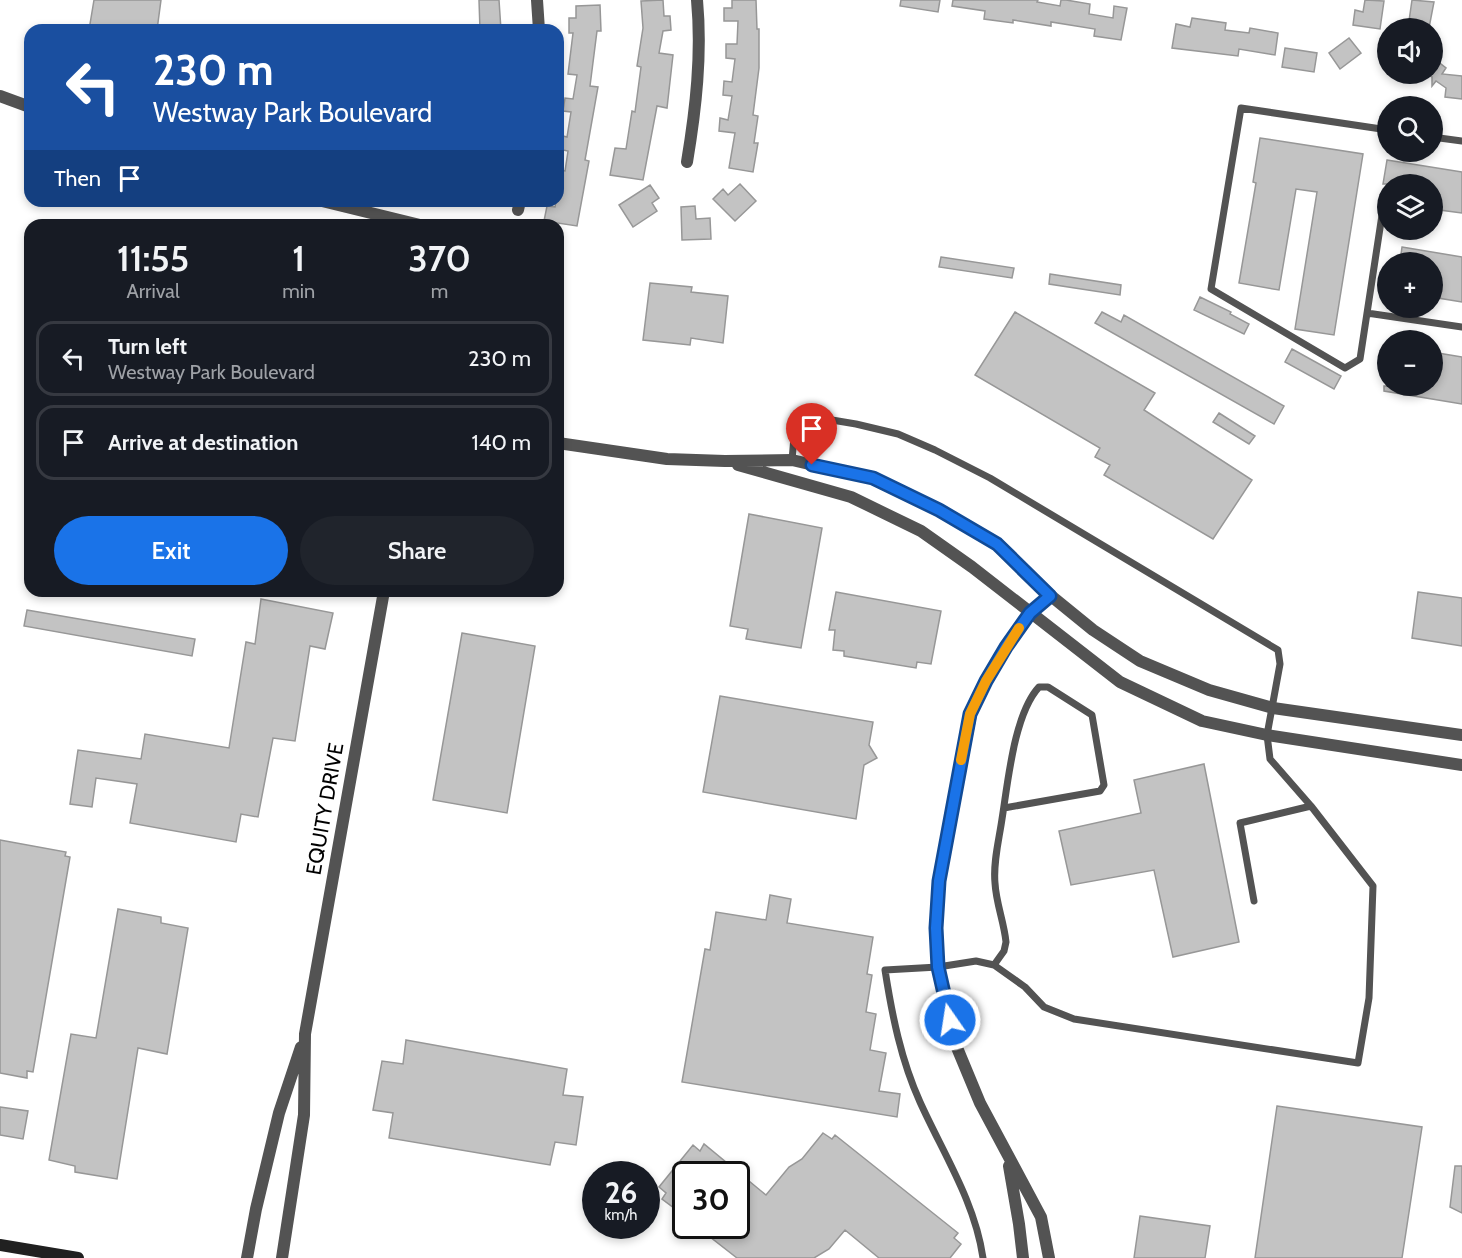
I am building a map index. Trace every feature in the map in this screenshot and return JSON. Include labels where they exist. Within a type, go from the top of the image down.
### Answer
[{"type":"main road","points":[[0,1245],[78,1258]]},
{"type":"street","points":[[537,0],[539,24]]},
{"type":"street","points":[[687,162],[699,74],[697,0]]},
{"type":"street","points":[[0,96],[24,105]]},
{"type":"street","points":[[346,207],[396,219]]},
{"type":"street","points":[[564,444],[667,459],[792,460],[873,478],[939,510],[997,544],[1050,596],[1093,630],[1140,661],[1209,690],[1273,708],[1462,735]]},
{"type":"street","points":[[725,461],[851,497],[921,531],[972,567],[1119,682],[1202,721],[1267,735],[1462,765]]},
{"type":"street","points":[[1049,1258],[1041,1217],[980,1103],[954,1038],[938,967],[936,928],[939,881],[970,714],[986,681],[1030,613],[1050,596]]},
{"type":"street","name":"EQUITY DRIVE","points":[[247,1258],[279,1113],[305,1034],[383,597]]},
{"type":"street","name":"EQUITY DRIVE","points":[[282,1258],[304,1115],[305,1034]]},
{"type":"street","points":[[1007,1156],[1023,1258]]},
{"type":"lane","points":[[1377,128],[1241,108],[1211,289],[1345,368],[1360,359],[1378,240]]},
{"type":"lane","points":[[1443,138],[1462,141]]},
{"type":"lane","points":[[1367,313],[1462,327]]},
{"type":"lane","points":[[792,460],[796,414],[898,434],[990,478],[1278,650],[1280,663],[1267,735],[1270,759],[1311,806],[1373,886],[1369,998],[1358,1064],[1074,1019],[1044,1007],[1025,987],[994,965],[976,961],[938,967],[885,970],[893,1018],[905,1061],[919,1100],[972,1214],[983,1258]]},
{"type":"lane","points":[[994,965],[1004,951],[1006,942],[994,868],[1004,808],[1017,735],[1032,695],[1039,687],[1048,687],[1086,709],[1092,715],[1104,785],[1100,791],[1004,808]]},
{"type":"lane","points":[[1254,901],[1240,823],[1311,806]]},
{"type":"building","points":[[94,0],[161,0],[158,24],[90,24]]},
{"type":"building","points":[[479,0],[499,0],[501,24],[480,24]]},
{"type":"building","points":[[663,0],[664,16],[670,16],[671,30],[663,31],[659,53],[673,55],[667,108],[657,106],[643,180],[610,175],[615,148],[626,149],[632,111],[635,112],[641,67],[637,66],[643,28],[641,1]]},
{"type":"building","points":[[732,0],[756,0],[759,68],[753,115],[758,116],[754,143],[758,143],[753,172],[729,168],[735,133],[719,131],[720,118],[728,120],[732,96],[723,95],[724,81],[732,82],[735,59],[726,58],[726,44],[737,44],[738,21],[724,21],[724,8],[732,8]]},
{"type":"building","points":[[901,0],[940,0],[938,12],[900,6]]},
{"type":"building","points":[[953,0],[1038,0],[1037,2],[1060,6],[1061,0],[1066,0],[1090,4],[1089,14],[1113,18],[1114,6],[1127,8],[1121,40],[1094,36],[1095,29],[1051,22],[1051,26],[1013,20],[1013,23],[984,19],[985,11],[952,6]]},
{"type":"building","points":[[1365,0],[1384,1],[1382,18],[1377,18],[1377,29],[1353,25],[1355,10],[1363,12]]},
{"type":"building","points":[[1412,0],[1434,2],[1431,18],[1409,18]]},
{"type":"building","points":[[600,5],[601,31],[597,31],[590,86],[598,87],[585,160],[589,161],[577,226],[564,224],[564,219],[544,219],[547,207],[564,207],[564,171],[568,151],[564,150],[564,136],[567,137],[571,112],[564,111],[564,104],[565,98],[573,99],[577,75],[568,74],[573,33],[569,33],[569,18],[576,18],[576,6]]},
{"type":"building","points":[[1192,18],[1226,23],[1225,30],[1249,33],[1250,28],[1278,33],[1275,55],[1239,49],[1238,56],[1172,48],[1176,24],[1190,27]]},
{"type":"building","points":[[1349,38],[1361,53],[1340,69],[1329,53]]},
{"type":"building","points":[[1285,48],[1317,53],[1314,72],[1282,67]]},
{"type":"building","points":[[1443,74],[1462,76],[1462,99],[1445,97],[1446,88],[1440,84],[1443,84]]},
{"type":"building","points":[[1260,138],[1363,154],[1334,335],[1295,329],[1317,192],[1296,189],[1279,290],[1239,283],[1256,183],[1253,182]]},
{"type":"building","points":[[1387,162],[1462,172],[1462,213],[1443,210],[1443,174],[1385,174]]},
{"type":"building","points":[[740,184],[756,201],[735,221],[713,199],[723,189],[728,195]]},
{"type":"building","points":[[650,185],[659,198],[652,203],[657,211],[633,227],[619,205]]},
{"type":"building","points":[[695,206],[696,219],[710,218],[711,239],[682,240],[681,207]]},
{"type":"building","points":[[1402,247],[1432,252],[1401,252]]},
{"type":"building","points":[[1443,254],[1462,257],[1462,302],[1443,299]]},
{"type":"building","points":[[941,257],[1014,268],[1012,278],[939,267]]},
{"type":"building","points":[[1050,274],[1121,285],[1120,295],[1049,284]]},
{"type":"building","points":[[650,283],[692,287],[691,292],[728,296],[723,343],[691,338],[690,345],[643,340]]},
{"type":"building","points":[[1200,297],[1231,312],[1230,314],[1249,324],[1244,334],[1194,310]]},
{"type":"building","points":[[1015,312],[1155,393],[1144,410],[1252,480],[1213,539],[1104,475],[1110,465],[1095,457],[1100,448],[975,375]]},
{"type":"building","points":[[1102,312],[1121,322],[1124,315],[1284,406],[1274,424],[1095,323]]},
{"type":"building","points":[[1292,349],[1341,376],[1334,389],[1285,362]]},
{"type":"building","points":[[1443,354],[1462,357],[1462,404],[1414,396],[1443,396]]},
{"type":"building","points":[[1219,413],[1255,436],[1249,444],[1213,422]]},
{"type":"building","points":[[749,514],[822,528],[801,648],[746,639],[748,629],[730,626]]},
{"type":"building","points":[[836,592],[941,611],[931,664],[917,662],[916,668],[844,656],[844,651],[833,650],[835,630],[829,630]]},
{"type":"building","points":[[1418,592],[1462,598],[1462,646],[1412,638]]},
{"type":"building","points":[[261,599],[333,613],[325,649],[310,646],[295,741],[273,738],[258,817],[241,814],[236,842],[130,823],[137,784],[96,778],[92,807],[70,804],[78,750],[141,759],[145,734],[229,748],[246,642],[255,644]]},
{"type":"building","points":[[27,610],[195,639],[192,656],[24,626]]},
{"type":"building","points":[[462,633],[535,646],[507,813],[433,800]]},
{"type":"building","points":[[720,696],[873,722],[869,745],[877,758],[864,765],[856,819],[703,792]]},
{"type":"building","points":[[1204,764],[1239,942],[1173,957],[1154,870],[1071,885],[1059,831],[1141,813],[1134,780]]},
{"type":"building","points":[[0,840],[66,852],[65,856],[70,857],[33,1072],[27,1071],[27,1078],[0,1073]]},
{"type":"building","points":[[770,895],[791,899],[787,923],[873,937],[867,974],[872,975],[866,1012],[876,1014],[870,1050],[886,1053],[879,1091],[900,1094],[897,1117],[682,1082],[705,949],[710,950],[716,912],[766,920]]},
{"type":"building","points":[[118,909],[161,917],[161,923],[188,928],[167,1054],[138,1048],[117,1179],[75,1172],[75,1166],[49,1160],[71,1034],[96,1038]]},
{"type":"building","points":[[406,1040],[567,1069],[563,1095],[583,1097],[576,1145],[555,1142],[550,1165],[389,1138],[393,1113],[373,1110],[382,1061],[403,1064]]},
{"type":"building","points":[[1277,1106],[1422,1127],[1402,1258],[1255,1258]]},
{"type":"building","points":[[0,1107],[28,1111],[23,1139],[0,1135]]},
{"type":"building","points":[[823,1133],[832,1139],[835,1135],[958,1233],[954,1238],[961,1244],[950,1258],[879,1258],[845,1230],[829,1249],[814,1258],[737,1258],[713,1239],[750,1239],[750,1182],[766,1195],[789,1167],[802,1159]]},
{"type":"building","points":[[704,1144],[725,1161],[680,1161],[693,1145],[700,1151]]},
{"type":"building","points":[[1455,1166],[1462,1166],[1462,1213],[1450,1207]]},
{"type":"building","points":[[672,1171],[672,1206],[662,1199],[666,1193],[660,1186]]},
{"type":"building","points":[[1140,1216],[1210,1226],[1205,1258],[1134,1258]]},
{"type":"slow traffic","points":[[961,760],[970,714],[986,681],[1019,628]]},
{"type":"route","points":[[812,465],[873,478],[939,510],[997,544],[1050,596],[1030,613],[1006,647],[970,714],[939,881],[936,928],[938,967],[950,1020]]}]
